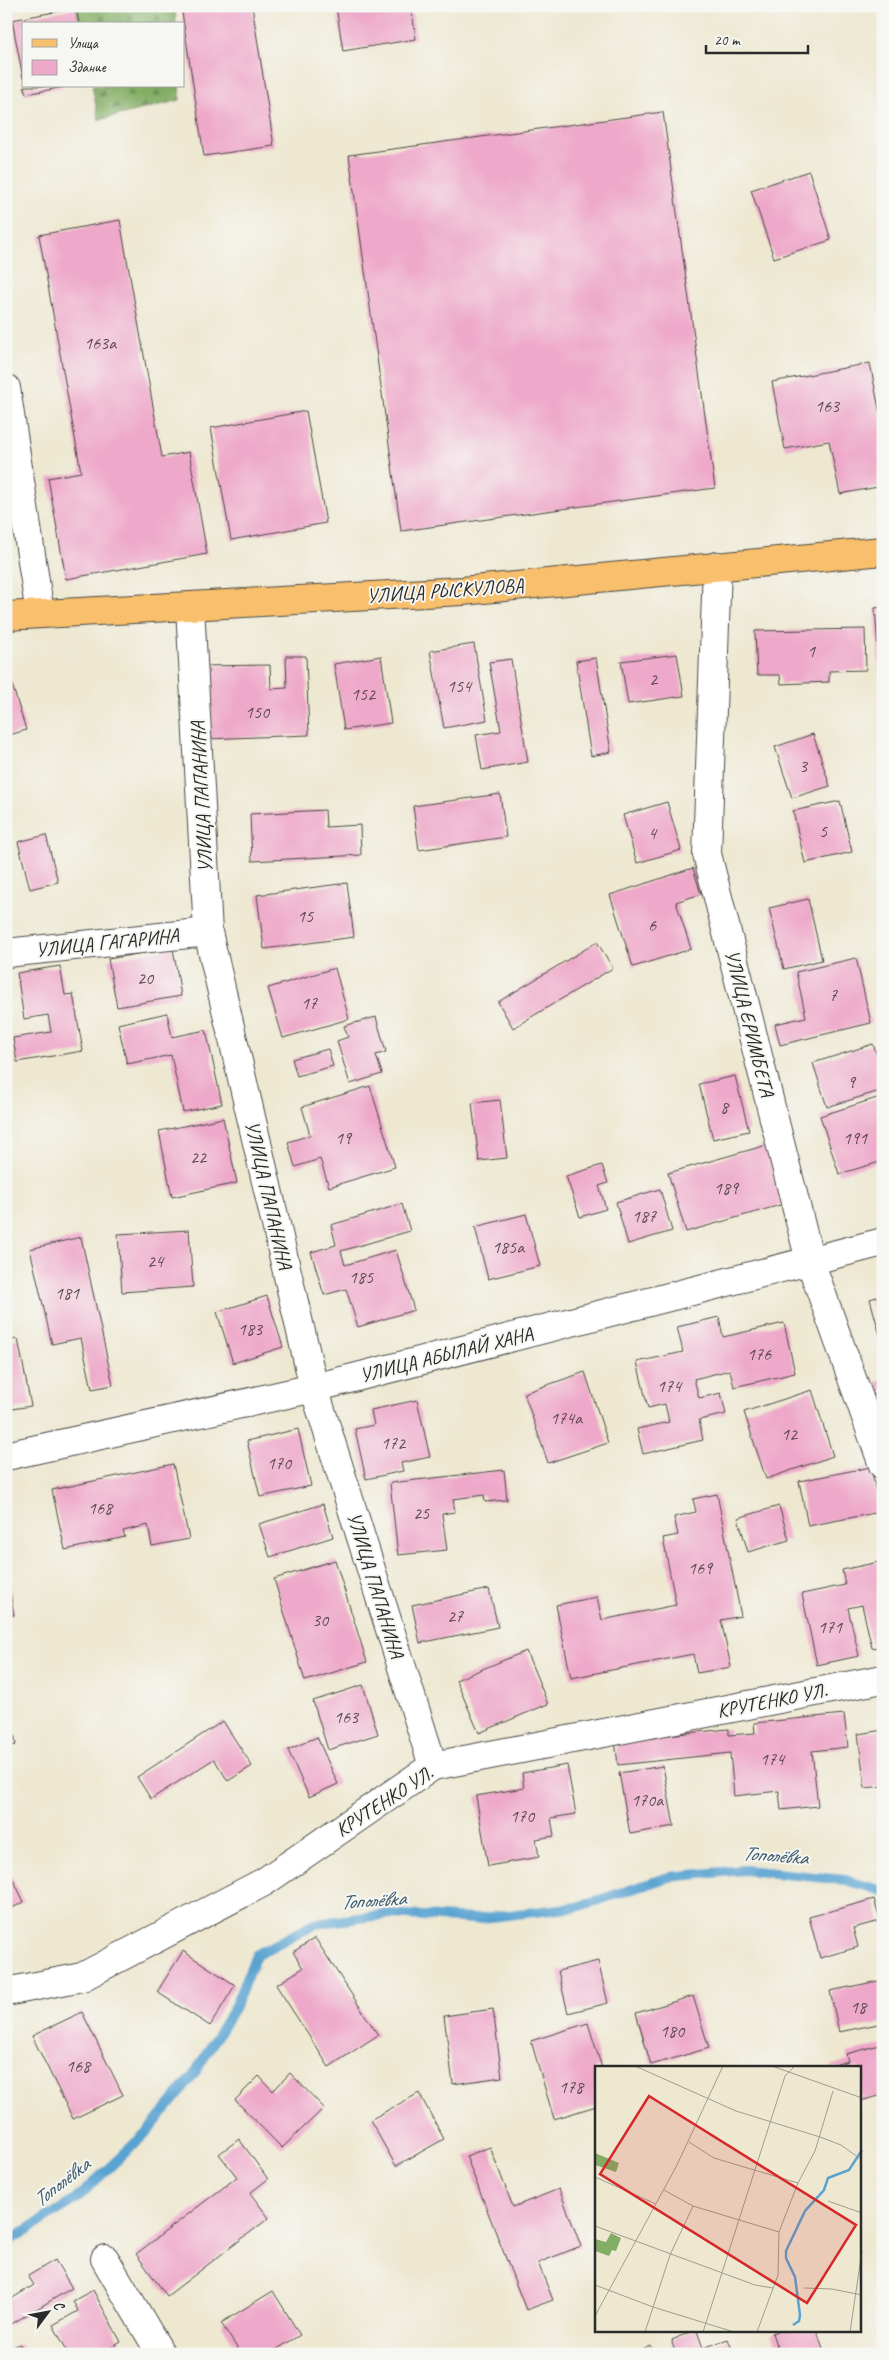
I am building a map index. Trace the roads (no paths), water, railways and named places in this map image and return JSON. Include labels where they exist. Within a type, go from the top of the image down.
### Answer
[{"type":"main road","name":"УЛИЦА РЫСКУЛОВА","points":[[6,616],[462,591],[883,551]]},
{"type":"street","points":[[6,388],[40,614]]},
{"type":"street","name":"УЛИЦА ЕРИМБЕТА","points":[[717,566],[708,854],[810,1261],[883,1465]]},
{"type":"street","name":"УЛИЦА ПАПАНИНА","points":[[190,607],[208,932],[314,1388],[433,1766]]},
{"type":"street","name":"УЛИЦА ГАГАРИНА","points":[[6,953],[208,932]]},
{"type":"street","name":"УЛИЦА АБЫЛАЙ ХАНА","points":[[6,1456],[314,1388],[883,1242]]},
{"type":"street","name":"КРУТЕНКО УЛ.","points":[[6,1992],[82,1977],[255,1886],[433,1766],[883,1678]]},
{"type":"street","points":[[105,2260],[161,2354]]},
{"type":"waterway","name":"Тополёвка","points":[[6,2243],[75,2200],[149,2130],[193,2076],[234,2008],[256,1955],[314,1924],[389,1914],[474,1919],[577,1907],[669,1877],[744,1870],[845,1880],[883,1891]]}]
